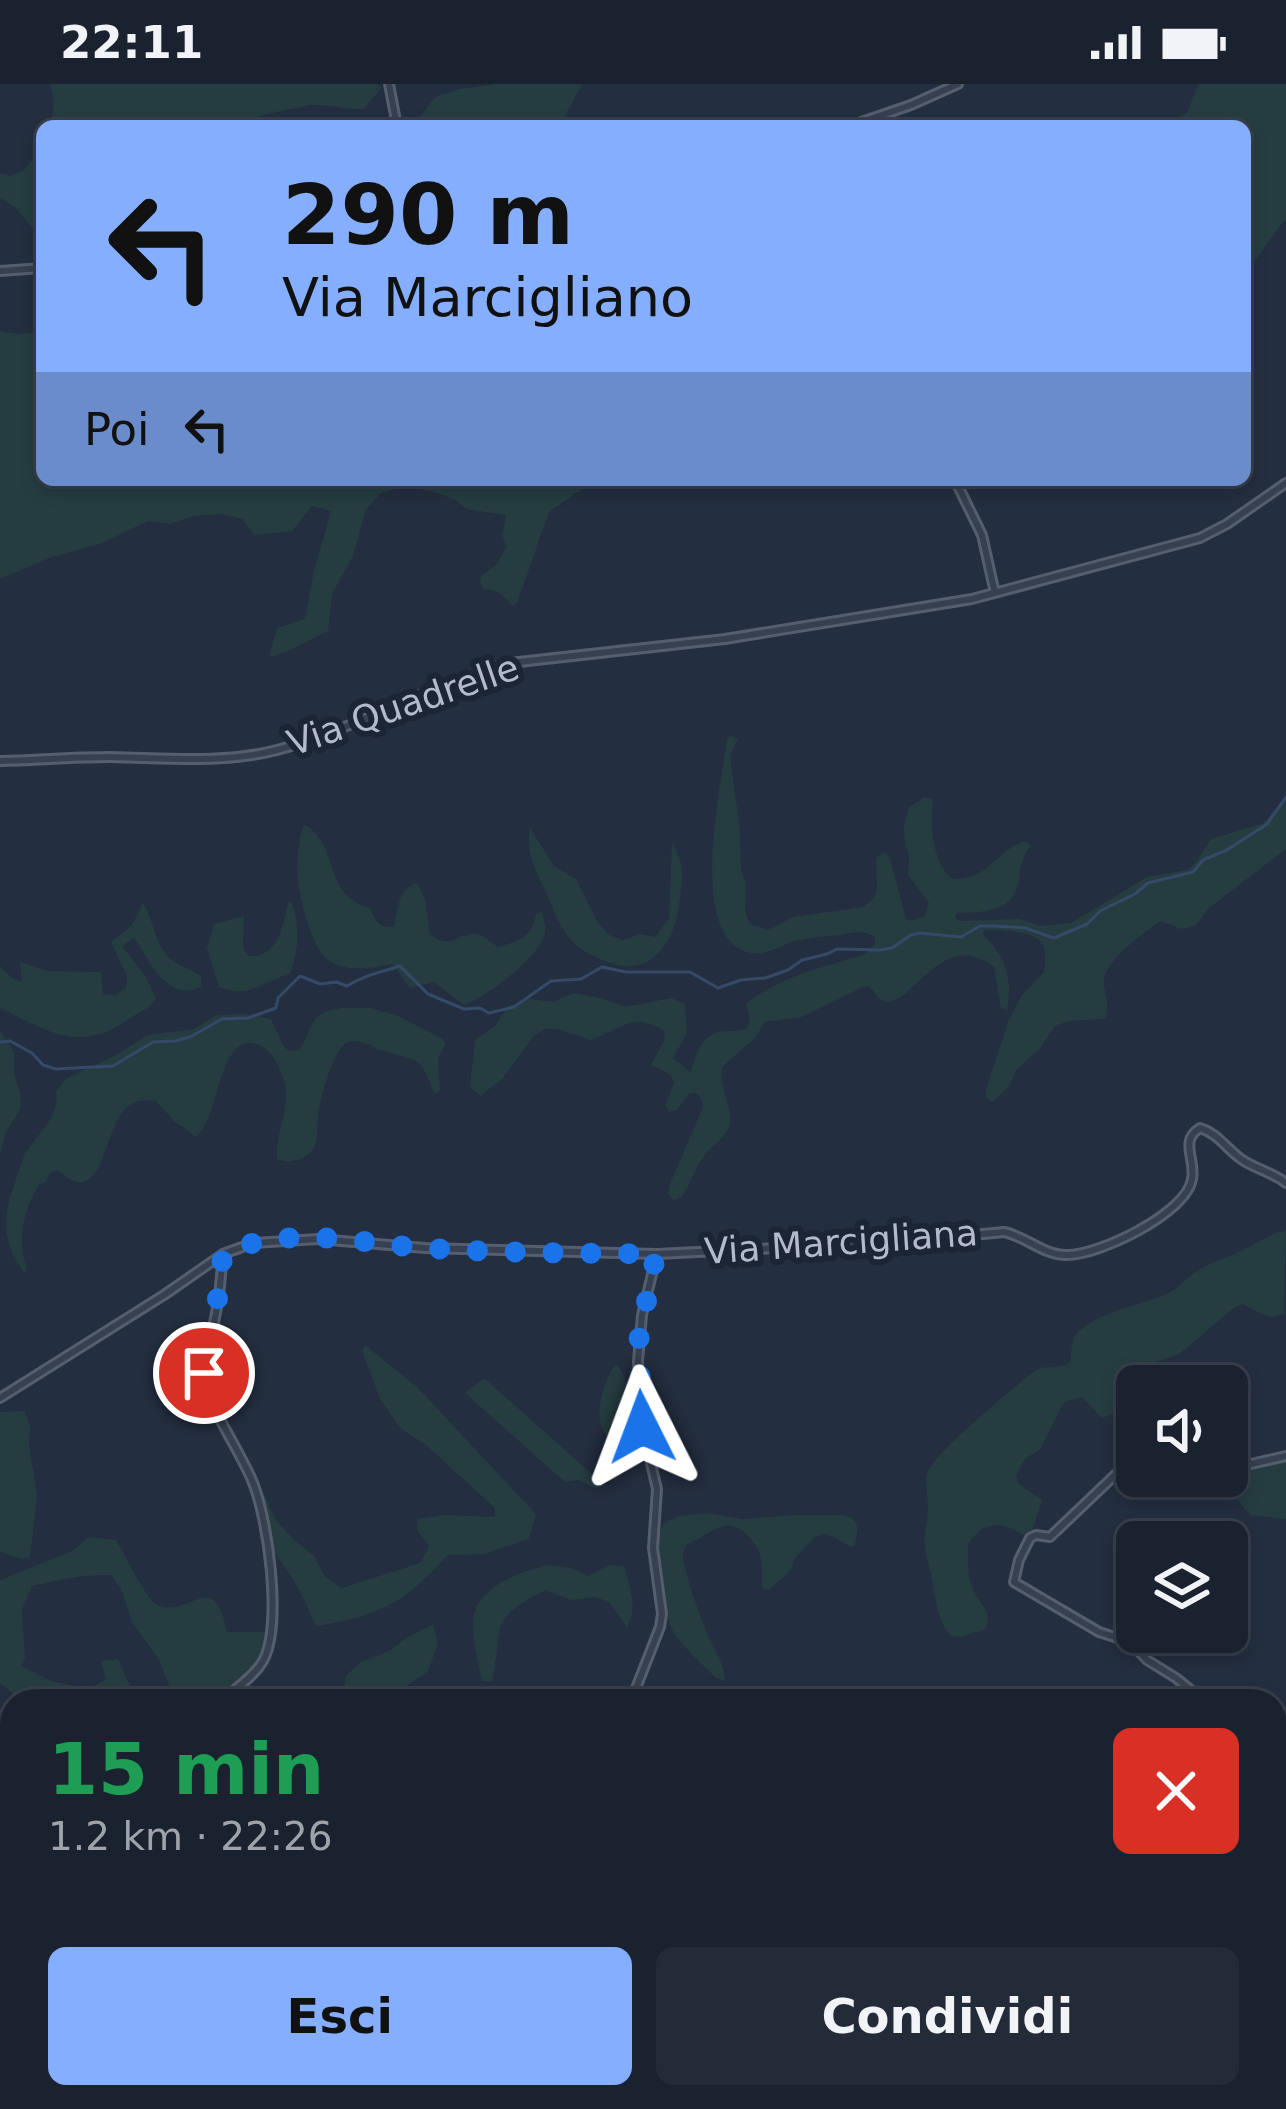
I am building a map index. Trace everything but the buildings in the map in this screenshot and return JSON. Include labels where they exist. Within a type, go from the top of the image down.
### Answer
[{"type":"street","points":[[389,84],[397,120]]},
{"type":"street","points":[[867,120],[958,84]]},
{"type":"street","points":[[0,271],[36,268]]},
{"type":"street","name":"Via Quadrelle","points":[[0,761],[257,754],[336,731],[462,678],[511,663],[725,639],[995,593],[1200,538],[1286,482]]},
{"type":"street","points":[[958,486],[982,535],[995,593]]},
{"type":"street","name":"Via Marcigliana","points":[[656,1254],[900,1242],[992,1232],[1015,1234],[1059,1254],[1092,1251],[1134,1234],[1186,1194],[1193,1176],[1189,1139],[1200,1128],[1214,1133],[1245,1162],[1286,1183]]},
{"type":"street","points":[[0,1398],[223,1254],[253,1243],[350,1240],[425,1248],[656,1254],[642,1315],[638,1365],[640,1421],[657,1494],[653,1548],[662,1613],[636,1689]]},
{"type":"street","points":[[223,1254],[204,1383],[261,1505],[273,1611],[261,1665],[236,1689]]},
{"type":"street","points":[[1248,1464],[1286,1456]]},
{"type":"street","points":[[1116,1474],[1050,1538],[1036,1534],[1030,1538],[1014,1582],[1099,1632],[1130,1642],[1189,1689]]},
{"type":"green space","points":[[50,84],[377,84],[381,88],[364,109],[311,105],[240,120],[52,120]]},
{"type":"green space","points":[[582,84],[563,120],[418,120],[435,97],[460,89]]},
{"type":"green space","points":[[1199,84],[1286,84],[1286,218],[1251,266],[1251,120],[1176,120],[1186,114]]},
{"type":"green space","points":[[36,155],[36,233],[16,208],[0,198],[0,173],[9,176],[24,170]]},
{"type":"green space","points":[[0,331],[36,332],[36,486],[586,486],[549,512],[513,606],[480,583],[507,546],[502,536],[506,515],[466,509],[431,491],[404,487],[381,493],[366,510],[353,556],[332,594],[328,632],[269,657],[277,628],[305,619],[331,511],[312,506],[292,531],[254,535],[243,519],[221,514],[170,524],[148,521],[102,543],[0,579]]},
{"type":"green space","points":[[730,736],[738,739],[730,755],[746,883],[745,911],[750,924],[768,930],[793,917],[863,907],[874,898],[876,858],[884,852],[890,858],[906,919],[925,916],[929,903],[908,875],[904,825],[909,807],[925,797],[933,800],[937,854],[953,879],[984,870],[1024,841],[1031,845],[1011,899],[996,909],[957,913],[959,921],[1071,923],[1147,877],[1187,870],[1211,839],[1262,824],[1286,797],[1286,849],[1209,908],[1195,926],[1181,929],[1160,921],[1136,939],[1106,972],[1105,1019],[1055,1026],[992,1102],[986,1089],[1008,1022],[1022,995],[1044,972],[1043,945],[1031,935],[984,930],[1006,969],[1007,1010],[1001,1008],[994,967],[975,957],[958,956],[942,962],[893,1001],[881,1000],[869,986],[801,1017],[765,1022],[754,1039],[722,1067],[730,1125],[681,1197],[674,1200],[668,1194],[669,1186],[703,1107],[697,1093],[690,1093],[677,1110],[670,1112],[665,1106],[674,1083],[671,1075],[651,1065],[665,1039],[664,1031],[635,1022],[591,1040],[544,1029],[502,1079],[480,1096],[470,1087],[475,1040],[496,1025],[508,1006],[530,999],[553,1002],[574,993],[625,1007],[671,998],[685,1004],[687,1033],[673,1058],[690,1072],[710,1036],[746,1029],[746,1004],[759,994],[803,973],[866,954],[875,944],[875,938],[859,932],[795,941],[757,954],[731,942],[719,921],[712,859]]},
{"type":"green space","points":[[304,824],[323,845],[344,893],[370,908],[381,925],[394,926],[402,895],[417,883],[425,899],[430,934],[438,939],[451,941],[473,934],[498,947],[524,937],[536,914],[542,912],[541,942],[511,975],[464,1005],[434,982],[410,988],[393,964],[359,968],[335,964],[316,945],[300,892],[297,859]]},
{"type":"green space","points":[[530,828],[554,866],[576,879],[598,923],[609,935],[623,940],[641,934],[655,937],[669,918],[672,843],[681,864],[678,914],[658,954],[634,966],[619,965],[575,944],[559,922],[535,868]]},
{"type":"green space","points":[[143,903],[163,950],[201,977],[201,987],[189,990],[169,985],[134,938],[122,946],[156,998],[108,1031],[62,1035],[0,1008],[0,966],[22,982],[20,962],[48,971],[101,972],[103,994],[115,995],[126,988],[127,976],[111,942],[132,925]]},
{"type":"green space","points":[[288,903],[292,903],[297,930],[290,974],[248,990],[219,987],[207,948],[214,924],[244,916],[243,948],[248,956],[258,955],[273,946]]},
{"type":"green space","points":[[342,1008],[396,1015],[441,1038],[446,1043],[438,1059],[440,1090],[435,1094],[422,1066],[412,1059],[348,1042],[328,1075],[313,1149],[297,1160],[281,1160],[277,1149],[286,1103],[284,1079],[268,1051],[246,1043],[228,1061],[211,1112],[196,1137],[156,1101],[137,1102],[119,1117],[94,1175],[85,1182],[73,1181],[58,1170],[39,1184],[23,1226],[25,1273],[8,1238],[9,1202],[24,1155],[52,1115],[56,1091],[67,1078],[148,1035],[194,1029],[217,1015],[271,1019],[283,1045],[289,1051],[299,1050],[318,1017]]},
{"type":"green space","points":[[0,1031],[14,1051],[21,1097],[20,1110],[0,1153]]},
{"type":"green space","points":[[1286,1230],[1284,1313],[1268,1316],[1243,1304],[1178,1355],[1147,1365],[1116,1365],[1116,1411],[1102,1418],[1082,1397],[1064,1402],[1040,1449],[1025,1459],[1016,1475],[1019,1484],[1042,1500],[1031,1534],[992,1525],[979,1531],[968,1545],[970,1579],[986,1611],[986,1629],[951,1636],[938,1612],[924,1543],[926,1479],[932,1465],[1034,1371],[1070,1362],[1074,1338],[1084,1327],[1167,1294],[1204,1267]]},
{"type":"green space","points":[[365,1345],[416,1386],[536,1514],[529,1539],[484,1554],[448,1555],[390,1605],[316,1626],[294,1581],[260,1531],[258,1494],[264,1493],[275,1519],[314,1556],[325,1577],[342,1588],[420,1563],[429,1546],[417,1530],[417,1519],[495,1517],[495,1508],[426,1445],[400,1428],[380,1399],[362,1351]]},
{"type":"green space","points":[[616,1364],[628,1400],[621,1473],[597,1489],[578,1480],[565,1482],[465,1393],[484,1378],[593,1475],[613,1468],[615,1461],[599,1414],[603,1391]]},
{"type":"green space","points":[[24,1411],[30,1426],[37,1495],[30,1557],[22,1559],[0,1552],[0,1412]]},
{"type":"green space","points":[[1286,1451],[1286,1519],[1250,1515],[1231,1497],[1248,1497],[1248,1464]]},
{"type":"green space","points":[[706,1513],[743,1519],[843,1515],[858,1526],[851,1547],[824,1534],[815,1537],[769,1590],[762,1586],[758,1550],[741,1530],[723,1526],[687,1544],[683,1553],[686,1571],[725,1681],[716,1678],[676,1636],[659,1580],[663,1524],[679,1516]]},
{"type":"green space","points":[[89,1537],[116,1540],[156,1604],[179,1606],[207,1598],[222,1612],[227,1632],[272,1632],[259,1663],[234,1689],[171,1689],[159,1660],[132,1622],[121,1589],[111,1575],[101,1575],[32,1586],[22,1609],[25,1658],[21,1666],[51,1681],[89,1689],[7,1689],[0,1683],[0,1580],[72,1551]]},
{"type":"green space","points":[[549,1565],[588,1576],[610,1565],[624,1566],[632,1605],[627,1627],[609,1602],[595,1597],[570,1600],[546,1590],[506,1617],[492,1682],[482,1681],[473,1621],[482,1598],[502,1582]]},
{"type":"green space","points":[[433,1624],[438,1643],[428,1671],[403,1689],[344,1689],[345,1677],[359,1663]]},
{"type":"green space","points":[[118,1659],[131,1689],[89,1689],[106,1679],[101,1661]]},
{"type":"waterway","points":[[0,1042],[10,1041],[56,1069],[113,1066],[153,1042],[176,1041],[222,1019],[248,1018],[276,1008],[278,998],[300,976],[320,984],[347,986],[400,966],[428,994],[464,1009],[489,1013],[514,1007],[551,981],[581,979],[602,967],[626,972],[690,972],[718,988],[765,978],[837,949],[892,948],[919,933],[961,937],[980,926],[995,926],[1025,928],[1054,938],[1087,924],[1148,883],[1193,872],[1203,860],[1267,824],[1286,797]]},
{"type":"route","points":[[204,1373],[223,1254],[253,1243],[318,1239],[425,1248],[656,1254],[639,1339],[642,1427]]}]
